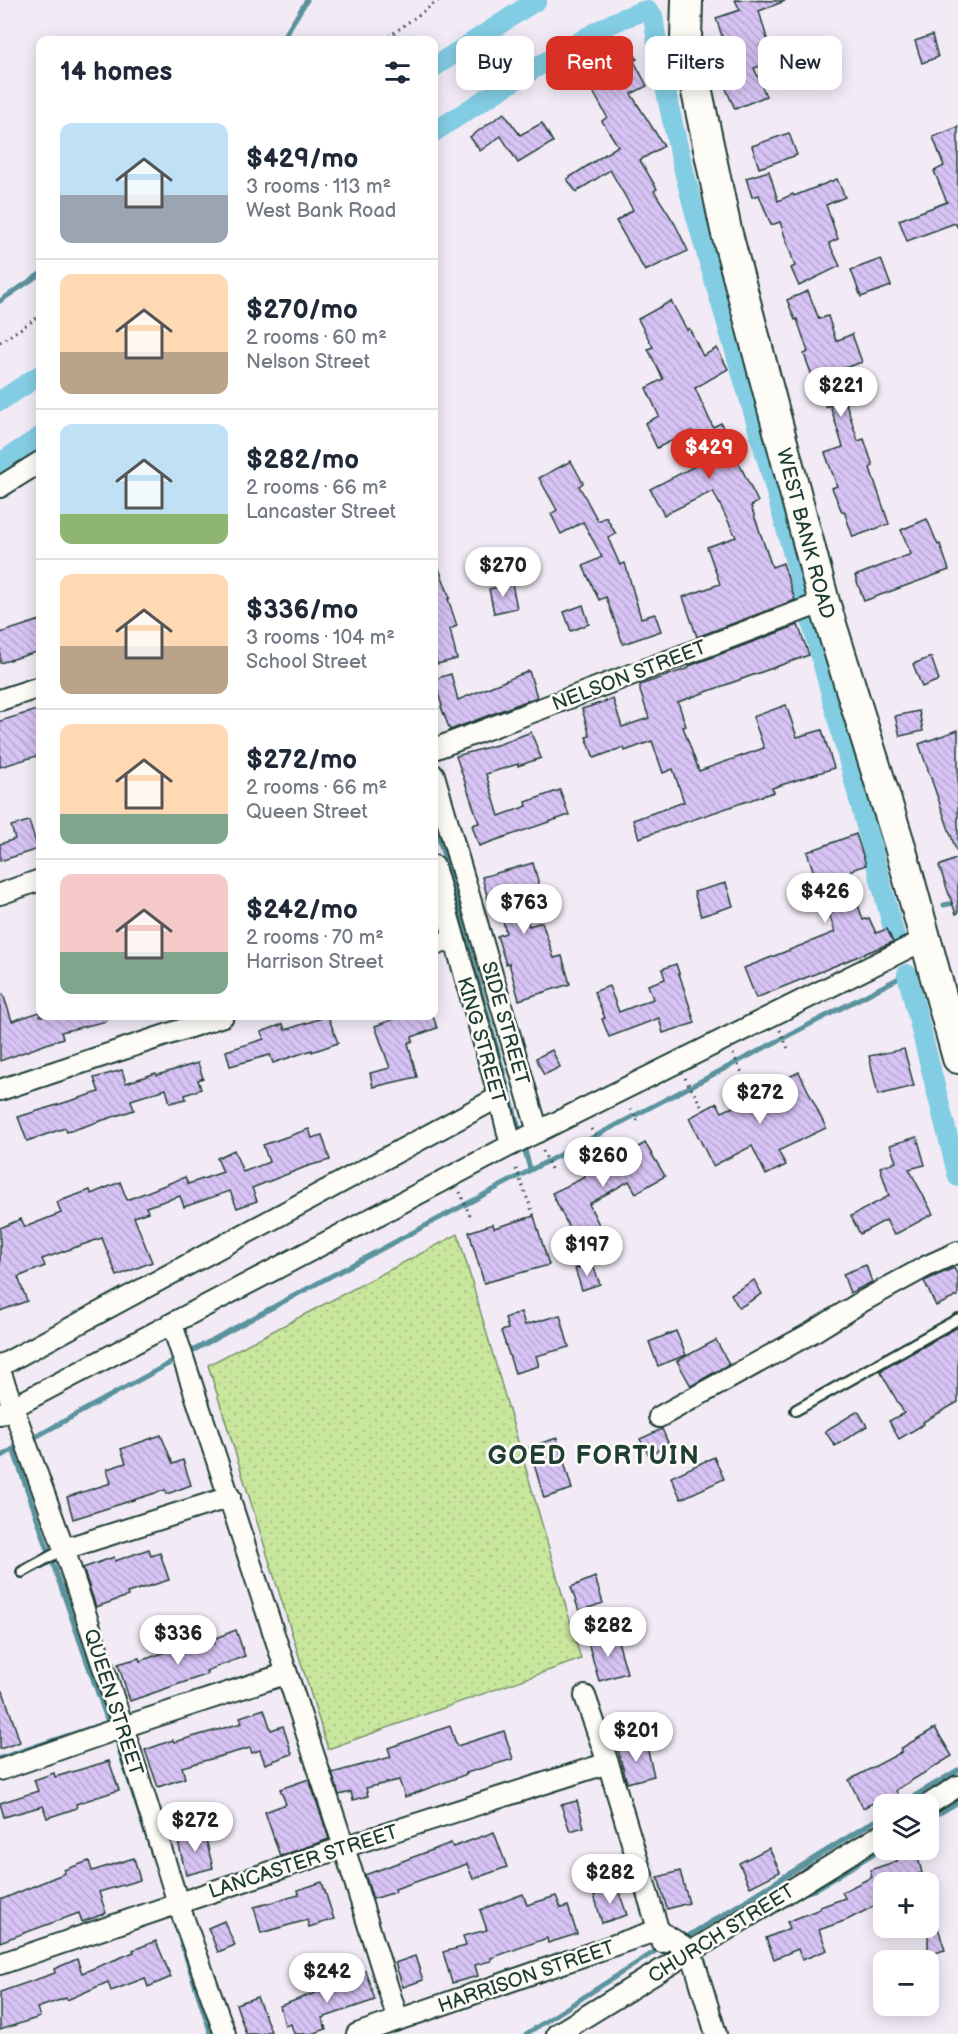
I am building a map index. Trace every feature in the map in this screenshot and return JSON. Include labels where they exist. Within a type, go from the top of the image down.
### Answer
[{"type":"main road","name":"WEST BANK ROAD","points":[[687,0],[686,39],[726,230],[824,602],[899,843],[958,1058]]},
{"type":"street","points":[[0,487],[36,464]]},
{"type":"street","name":"NELSON STREET","points":[[438,747],[824,602]]},
{"type":"street","points":[[0,700],[36,688]]},
{"type":"street","name":"SIDE STREET","points":[[438,789],[541,1142]]},
{"type":"street","points":[[0,894],[36,881]]},
{"type":"street","name":"KING STREET","points":[[438,881],[511,1145]]},
{"type":"street","points":[[438,944],[454,939]]},
{"type":"street","points":[[6,1411],[511,1145],[541,1142],[676,1063],[926,939]]},
{"type":"street","points":[[0,1090],[211,1020]]},
{"type":"street","points":[[0,1366],[499,1097]]},
{"type":"street","points":[[659,1417],[813,1332],[863,1301],[958,1252]]},
{"type":"street","points":[[172,1324],[230,1497],[285,1674],[344,1847],[398,2020]]},
{"type":"street","name":"QUEEN STREET","points":[[0,1371],[6,1411],[20,1430],[30,1457],[60,1551],[123,1727],[178,1903],[225,2034]]},
{"type":"street","points":[[60,1551],[230,1497]]},
{"type":"street","points":[[0,1770],[285,1674]]},
{"type":"street","points":[[585,1696],[608,1762],[670,1965]]},
{"type":"street","name":"LANCASTER STREET","points":[[0,1964],[344,1847],[608,1762]]},
{"type":"street","points":[[939,1798],[958,1786]]},
{"type":"street","name":"CHURCH STREET","points":[[557,2034],[873,1840]]},
{"type":"street","points":[[658,1930],[691,1952],[716,2034]]},
{"type":"street","name":"HARRISON STREET","points":[[357,2034],[658,1930]]},
{"type":"lane","points":[[796,1410],[958,1319]]},
{"type":"lane","points":[[22,1572],[60,1551]]},
{"type":"path","points":[[390,36],[439,0]]},
{"type":"path","points":[[0,342],[36,319]]},
{"type":"path","points":[[676,1063],[701,1105]]},
{"type":"path","points":[[631,1109],[639,1123]]},
{"type":"path","points":[[591,1129],[599,1143]]},
{"type":"path","points":[[541,1142],[552,1171]]},
{"type":"path","points":[[516,1169],[534,1216]]},
{"type":"path","points":[[460,1192],[471,1216]]},
{"type":"green space","points":[[458,1234],[581,1659],[328,1749],[208,1365]]},
{"type":"building","points":[[735,0],[785,1],[759,11],[766,36],[758,36],[758,67],[754,68],[758,77],[758,90],[763,90],[766,96],[735,109],[726,90],[746,90],[746,36],[722,36],[716,18],[740,10]]},
{"type":"building","points":[[932,35],[938,57],[922,63],[915,41]]},
{"type":"building","points":[[633,51],[637,59],[634,61],[645,82],[645,87],[631,94],[664,146],[640,160],[657,189],[654,191],[675,224],[688,251],[645,271],[616,221],[633,210],[610,170],[576,192],[567,179],[618,146],[602,121],[607,117],[592,90],[633,90]]},
{"type":"building","points":[[504,113],[520,135],[542,123],[553,142],[518,163],[501,136],[480,151],[470,137]]},
{"type":"building","points":[[958,127],[958,228],[955,223],[907,241],[899,220],[947,202],[934,171],[944,166],[933,137]]},
{"type":"building","points":[[789,133],[797,155],[759,168],[752,146]]},
{"type":"building","points":[[769,171],[778,201],[837,179],[845,197],[826,205],[838,239],[829,243],[840,266],[799,286],[791,268],[795,266],[780,222],[771,225],[759,195],[752,197],[746,178]]},
{"type":"building","points":[[881,259],[891,286],[861,297],[851,270]]},
{"type":"building","points":[[808,291],[819,319],[828,316],[836,341],[852,334],[862,362],[842,369],[852,398],[845,400],[858,441],[864,439],[873,466],[870,468],[889,524],[853,537],[844,511],[842,512],[832,488],[837,486],[825,453],[843,447],[830,405],[826,407],[817,380],[814,381],[804,354],[808,352],[797,319],[795,320],[787,300]]},
{"type":"building","points":[[671,301],[687,330],[689,328],[703,356],[717,348],[728,369],[695,388],[713,427],[721,423],[758,502],[751,506],[772,567],[783,563],[795,600],[697,637],[683,597],[720,584],[707,547],[736,537],[713,491],[664,515],[650,489],[705,461],[692,431],[657,448],[645,423],[659,416],[646,388],[663,379],[648,349],[653,347],[638,319]]},
{"type":"building","points":[[571,461],[583,483],[579,486],[598,521],[606,517],[616,534],[608,538],[620,565],[625,563],[641,618],[655,614],[661,631],[623,644],[606,597],[599,600],[583,566],[602,557],[583,522],[561,534],[551,514],[557,510],[539,478]]},
{"type":"building","points":[[927,519],[938,545],[940,544],[949,570],[864,601],[855,576],[911,554],[901,530]]},
{"type":"building","points":[[438,566],[457,626],[450,629],[457,659],[438,664]]},
{"type":"building","points":[[512,584],[517,608],[494,613],[489,589]]},
{"type":"building","points":[[583,605],[589,624],[571,631],[564,612]]},
{"type":"building","points":[[36,621],[36,652],[0,663],[0,633]]},
{"type":"building","points":[[798,625],[809,655],[678,702],[686,726],[683,727],[699,771],[764,748],[753,717],[786,705],[797,737],[822,730],[834,768],[772,788],[774,792],[639,838],[633,820],[684,802],[673,769],[663,773],[652,741],[625,751],[624,747],[594,758],[586,737],[590,736],[582,709],[613,699],[622,727],[649,718],[640,685]]},
{"type":"building","points":[[931,657],[939,680],[922,687],[913,664]]},
{"type":"building","points":[[529,671],[537,697],[450,730],[441,707],[438,678],[451,674],[458,700]]},
{"type":"building","points":[[36,710],[36,756],[0,767],[0,721]]},
{"type":"building","points":[[919,711],[923,731],[900,736],[895,716]]},
{"type":"building","points":[[958,730],[958,850],[956,850],[919,744]]},
{"type":"building","points":[[531,732],[541,758],[486,774],[499,816],[527,806],[526,802],[560,790],[569,815],[479,846],[472,825],[479,823],[456,756],[500,744]]},
{"type":"building","points":[[29,821],[36,850],[0,861],[0,844],[15,839],[11,826]]},
{"type":"building","points":[[856,834],[866,865],[851,870],[857,888],[853,889],[863,920],[869,918],[876,933],[887,929],[893,942],[756,998],[744,968],[835,932],[807,852]]},
{"type":"building","points":[[958,858],[958,913],[956,914],[939,866]]},
{"type":"building","points":[[533,863],[540,888],[521,894],[529,926],[542,922],[554,958],[562,956],[570,984],[519,1000],[509,963],[506,964],[497,936],[506,933],[498,900],[489,903],[482,877]]},
{"type":"building","points":[[726,883],[733,906],[701,916],[694,892]]},
{"type":"building","points":[[676,964],[695,1023],[663,1033],[659,1018],[609,1037],[602,1019],[605,1018],[594,992],[609,986],[619,1012],[653,999],[648,985],[665,979],[662,969]]},
{"type":"building","points":[[3,994],[12,1021],[36,1013],[36,1020],[107,1021],[61,1032],[63,1038],[0,1061],[0,995]]},
{"type":"building","points":[[316,1020],[329,1020],[338,1043],[273,1063],[270,1055],[230,1066],[226,1051],[264,1039],[261,1032],[283,1024],[285,1030]]},
{"type":"building","points":[[392,1020],[434,1020],[437,1028],[412,1037],[413,1041],[408,1043],[417,1077],[373,1087],[370,1073],[390,1068],[375,1026]]},
{"type":"building","points":[[904,1049],[914,1086],[878,1095],[869,1056]]},
{"type":"building","points":[[552,1050],[560,1067],[544,1075],[536,1058]]},
{"type":"building","points":[[198,1063],[203,1078],[198,1080],[201,1089],[185,1095],[186,1099],[170,1103],[166,1089],[131,1100],[134,1110],[67,1132],[65,1128],[27,1141],[18,1117],[99,1092],[94,1078],[122,1070],[126,1083]]},
{"type":"building","points":[[799,1072],[826,1128],[778,1151],[786,1165],[766,1175],[752,1146],[713,1166],[689,1118],[717,1103],[722,1112],[746,1101],[750,1109],[779,1095],[774,1084]]},
{"type":"building","points":[[309,1129],[312,1138],[322,1135],[330,1160],[252,1188],[257,1201],[237,1208],[230,1191],[184,1207],[180,1196],[146,1207],[148,1212],[134,1217],[152,1262],[117,1276],[102,1238],[42,1259],[45,1266],[18,1277],[27,1301],[0,1311],[0,1228],[21,1219],[25,1227],[61,1213],[57,1202],[90,1190],[91,1194],[120,1182],[127,1200],[185,1177],[188,1184],[223,1172],[217,1158],[234,1150],[243,1172],[269,1162],[263,1145]]},
{"type":"building","points":[[917,1137],[925,1165],[909,1169],[933,1214],[894,1235],[886,1220],[860,1234],[851,1216],[889,1196],[880,1167],[896,1162],[890,1145]]},
{"type":"building","points":[[645,1143],[665,1176],[636,1193],[629,1181],[589,1204],[604,1235],[579,1248],[552,1193],[585,1177],[577,1153],[595,1145],[603,1164],[612,1160],[613,1162]]},
{"type":"building","points":[[534,1216],[549,1265],[484,1283],[469,1232],[493,1224],[494,1228]]},
{"type":"building","points":[[592,1263],[600,1284],[582,1290],[575,1269]]},
{"type":"building","points":[[866,1265],[872,1282],[850,1293],[843,1274]]},
{"type":"building","points":[[954,1268],[958,1276],[958,1296],[936,1306],[924,1281]]},
{"type":"building","points":[[754,1280],[762,1294],[739,1308],[731,1294]]},
{"type":"building","points":[[521,1312],[525,1325],[560,1315],[569,1347],[536,1356],[539,1366],[515,1373],[501,1331],[508,1329],[505,1318]]},
{"type":"building","points":[[958,1327],[958,1402],[899,1439],[889,1421],[904,1413],[880,1371]]},
{"type":"building","points":[[676,1331],[686,1355],[658,1366],[649,1342]]},
{"type":"building","points":[[716,1340],[729,1364],[691,1386],[677,1361]]},
{"type":"building","points":[[858,1411],[867,1426],[835,1446],[825,1431]]},
{"type":"building","points":[[662,1429],[669,1445],[649,1455],[640,1439]]},
{"type":"building","points":[[161,1435],[173,1464],[183,1460],[191,1485],[167,1494],[165,1490],[73,1519],[67,1497],[111,1483],[107,1469],[126,1463],[121,1449]]},
{"type":"building","points":[[557,1438],[572,1489],[544,1498],[529,1447]]},
{"type":"building","points":[[714,1457],[724,1479],[681,1499],[671,1477]]},
{"type":"building","points":[[149,1549],[151,1556],[160,1553],[169,1580],[127,1593],[128,1596],[96,1607],[83,1568],[114,1557],[115,1561]]},
{"type":"building","points":[[595,1577],[603,1603],[579,1611],[571,1587]]},
{"type":"building","points":[[236,1630],[245,1656],[206,1671],[208,1674],[130,1701],[118,1664],[139,1658],[140,1661],[180,1647],[182,1654],[215,1643],[213,1639]]},
{"type":"building","points":[[616,1634],[627,1673],[599,1681],[588,1642]]},
{"type":"building","points":[[3,1691],[20,1742],[0,1749],[0,1692]]},
{"type":"building","points":[[264,1709],[271,1730],[283,1726],[292,1754],[265,1764],[260,1750],[252,1753],[250,1748],[182,1767],[185,1778],[158,1787],[145,1750],[173,1740],[174,1742],[242,1723],[240,1717]]},
{"type":"building","points":[[450,1726],[457,1746],[504,1731],[513,1759],[466,1773],[405,1797],[399,1780],[366,1788],[368,1796],[353,1800],[351,1792],[339,1795],[332,1773],[391,1757],[388,1748]]},
{"type":"building","points":[[935,1728],[952,1756],[896,1790],[898,1794],[873,1794],[873,1803],[863,1808],[849,1780],[902,1752],[900,1749]]},
{"type":"building","points":[[646,1743],[654,1776],[627,1783],[618,1750]]},
{"type":"building","points":[[109,1761],[119,1790],[76,1804],[77,1808],[47,1818],[43,1806],[4,1817],[0,1803],[38,1791],[34,1780],[54,1773],[55,1777]]},
{"type":"building","points":[[309,1779],[329,1839],[280,1856],[265,1812],[286,1804],[280,1789]]},
{"type":"building","points":[[577,1801],[584,1827],[570,1831],[561,1805]]},
{"type":"building","points":[[204,1831],[213,1868],[186,1875],[177,1837]]},
{"type":"building","points":[[494,1832],[507,1867],[473,1879],[467,1864],[373,1899],[365,1875],[451,1843],[453,1847]]},
{"type":"building","points":[[769,1848],[780,1872],[750,1887],[739,1863]]},
{"type":"building","points":[[134,1858],[140,1880],[99,1892],[106,1913],[82,1922],[79,1913],[0,1942],[0,1900],[89,1861],[92,1871]]},
{"type":"building","points":[[919,1860],[922,1872],[873,1872],[873,1907],[847,1920],[819,1930],[827,1950],[802,1960],[798,1949],[774,1959],[766,1938],[790,1928],[787,1922],[845,1898],[842,1892],[872,1877],[870,1870],[897,1861]]},
{"type":"building","points":[[680,1871],[689,1903],[667,1909],[658,1877]]},
{"type":"building","points":[[322,1882],[334,1919],[309,1927],[307,1920],[261,1933],[254,1907],[299,1895],[298,1890]]},
{"type":"building","points":[[617,1886],[627,1915],[602,1923],[594,1895]]},
{"type":"building","points":[[523,1894],[527,1905],[556,1896],[561,1908],[568,1906],[577,1934],[548,1943],[547,1938],[491,1958],[491,1961],[475,1965],[478,1976],[452,1983],[443,1952],[466,1946],[463,1936],[487,1930],[480,1910]]},
{"type":"building","points":[[224,1921],[235,1945],[218,1952],[208,1928]]},
{"type":"building","points":[[939,1931],[945,1950],[928,1950],[928,1938],[939,1938]]},
{"type":"building","points":[[156,1941],[171,1977],[148,1987],[145,1978],[111,1991],[108,1982],[67,2000],[66,1998],[37,2008],[40,2017],[0,2030],[0,1992],[55,1973],[54,1969],[77,1959],[82,1973]]},
{"type":"building","points":[[415,1956],[423,1980],[403,1987],[395,1963]]},
{"type":"building","points":[[365,1970],[375,2000],[322,2018],[326,2029],[312,2034],[294,2034],[291,2024],[285,2026],[280,2006],[336,1985],[335,1980]]},
{"type":"building","points":[[257,1997],[271,2031],[246,2034],[236,2004]]},
{"type":"waterway","points":[[284,36],[307,0]]},
{"type":"waterway","points":[[438,64],[537,0]]},
{"type":"waterway","points":[[438,129],[600,30],[623,18],[647,10],[653,16],[685,176],[796,564],[896,940]]},
{"type":"waterway","points":[[0,301],[36,277]]},
{"type":"waterway","points":[[0,401],[36,378]]},
{"type":"waterway","points":[[0,463],[36,440]]},
{"type":"waterway","points":[[438,835],[530,1169]]},
{"type":"waterway","points":[[944,905],[958,902]]},
{"type":"waterway","points":[[30,1440],[467,1204],[907,974]]},
{"type":"waterway","points":[[907,974],[958,1177]]},
{"type":"waterway","points":[[0,1457],[22,1444]]},
{"type":"waterway","points":[[0,1758],[108,1722],[13,1449]]},
{"type":"waterway","points":[[118,1746],[152,1852]]},
{"type":"waterway","points":[[918,1794],[958,1770]]},
{"type":"waterway","points":[[939,1813],[958,1802]]},
{"type":"waterway","points":[[680,1935],[685,1938],[873,1822]]},
{"type":"waterway","points":[[799,1895],[814,1890],[873,1854]]},
{"type":"waterway","points":[[174,1920],[211,2034]]},
{"type":"waterway","points":[[526,2034],[654,1952]]},
{"type":"district","name":"GOED FORTUIN","points":[[594,1455]]}]
